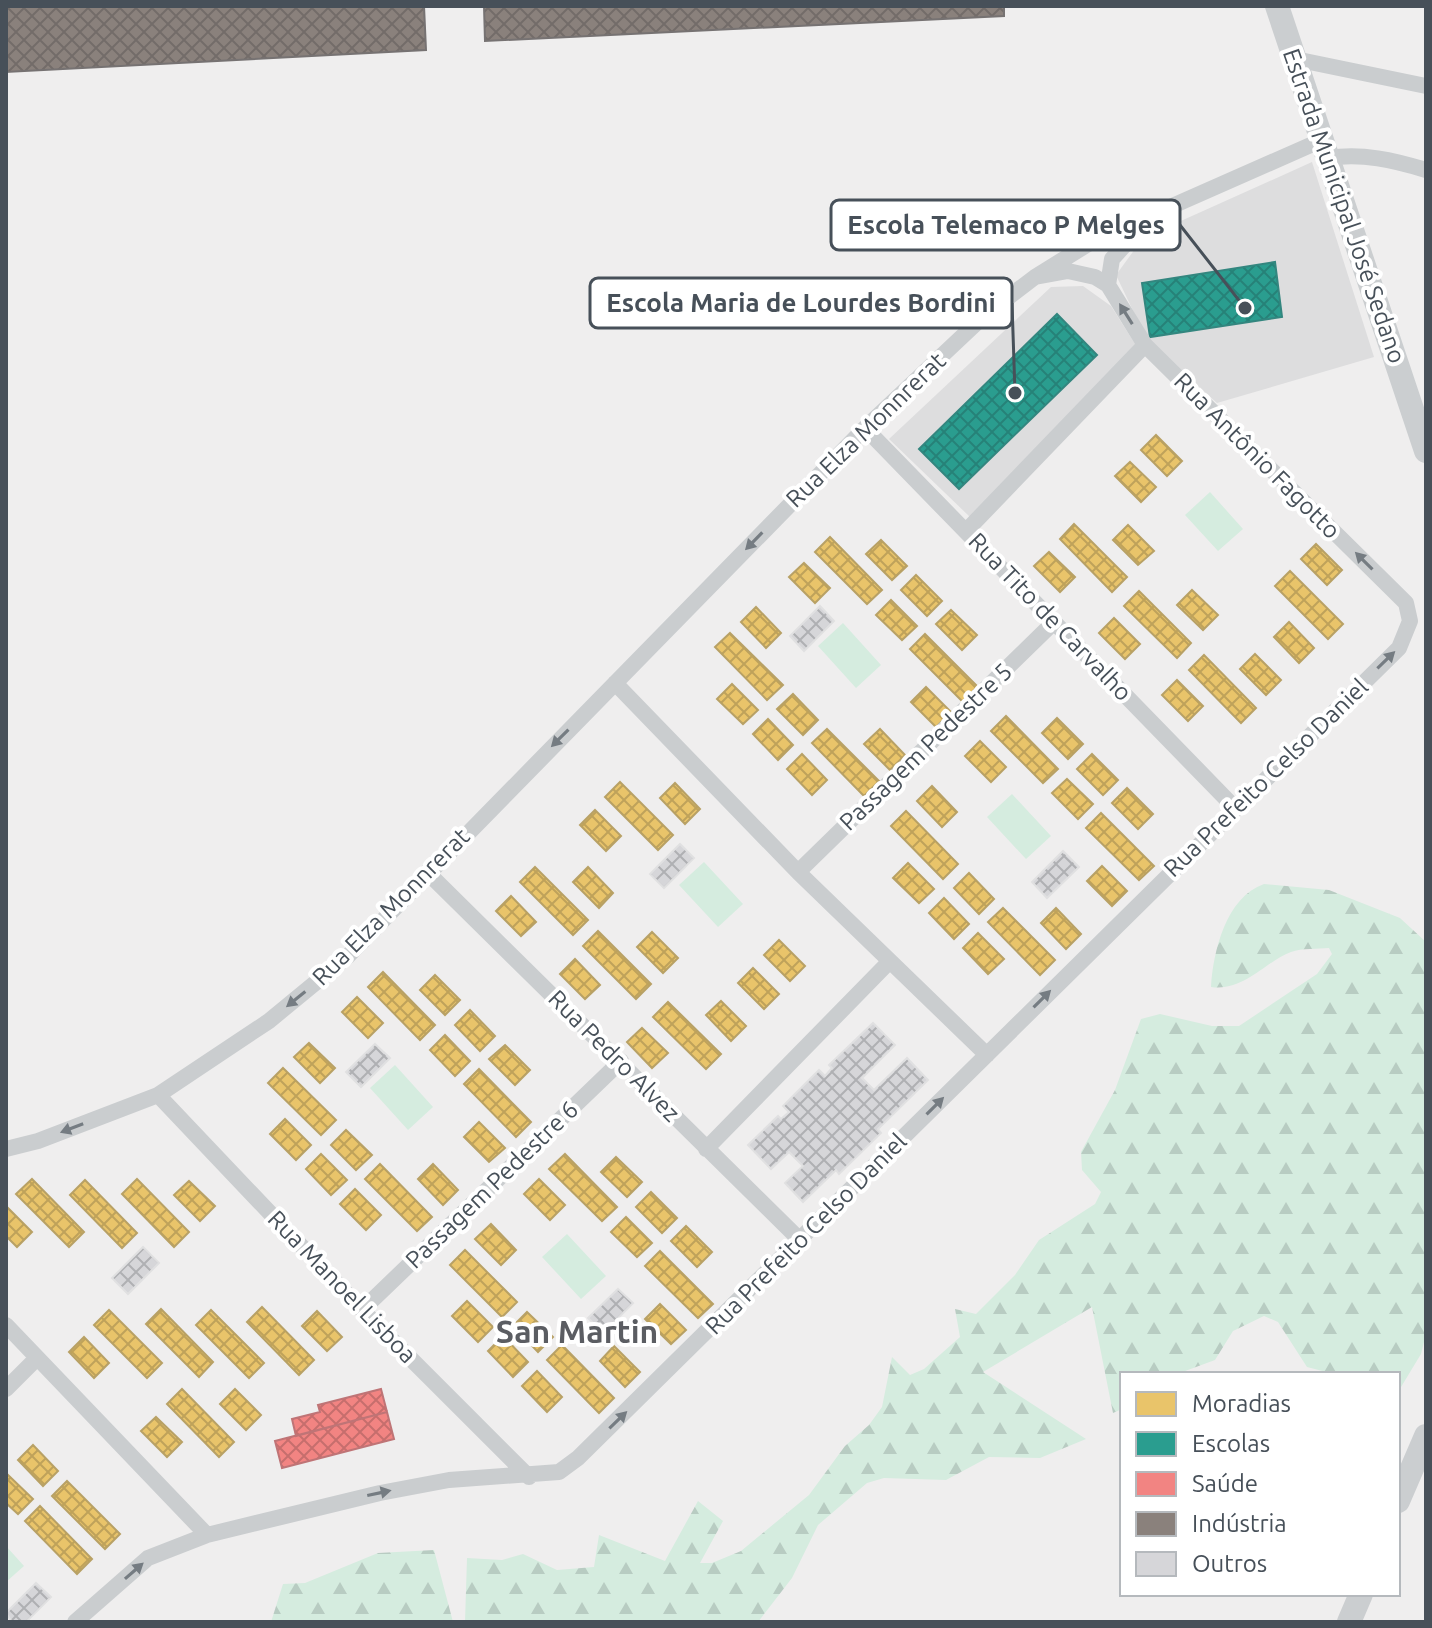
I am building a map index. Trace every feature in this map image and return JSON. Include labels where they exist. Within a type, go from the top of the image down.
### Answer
[{"type":"street","name":"Estrada Municipal José Sedano","points":[[1277,6],[1426,451]]},
{"type":"street","points":[[1295,59],[1426,86]]},
{"type":"street","points":[[1325,149],[1348,155],[1387,158],[1426,170]]},
{"type":"street","name":"Rua Elza Monnrerat","points":[[6,1149],[38,1141],[158,1095],[269,1021],[348,956],[865,428],[985,315],[1035,277],[1093,241],[1325,149]]},
{"type":"street","points":[[1035,277],[1068,271],[1095,277],[1108,285],[1112,259],[1150,218]]},
{"type":"street","name":"Rua Antônio Fagotto","points":[[1108,285],[1145,345],[1406,603],[1410,621]]},
{"type":"street","points":[[967,530],[1145,345]]},
{"type":"street","name":"Rua Tito de Carvalho","points":[[865,428],[1234,807]]},
{"type":"street","name":"Rua Prefeito Celso Daniel","points":[[75,1622],[148,1558],[207,1535],[437,1482],[529,1477],[559,1472],[578,1458],[801,1241],[1234,807],[1399,648],[1410,621]]},
{"type":"street","name":"Passagem Pedestre 5","points":[[798,872],[1053,623]]},
{"type":"street","points":[[615,683],[798,872],[987,1055]]},
{"type":"street","name":"Rua Pedro Alvez","points":[[427,872],[801,1241]]},
{"type":"street","points":[[706,1149],[889,962]]},
{"type":"street","name":"Passagem Pedestre 6","points":[[362,1310],[621,1061]]},
{"type":"street","name":"Rua Manoel Lisboa","points":[[158,1095],[362,1310],[529,1477]]},
{"type":"street","points":[[6,1325],[207,1535]]},
{"type":"street","points":[[6,1389],[37,1358]]},
{"type":"street","points":[[1400,1496],[1426,1436]]},
{"type":"street","points":[[1349,1622],[1360,1596]]},
{"type":"shaded area","points":[[1312,162],[1374,357],[1217,403],[1147,340],[1116,275],[1143,238]]},
{"type":"shaded area","points":[[1083,286],[1111,306],[1137,347],[970,517],[889,439],[1051,287]]},
{"type":"green space","points":[[1210,492],[1243,529],[1218,551],[1185,515]]},
{"type":"green space","points":[[843,623],[881,665],[856,688],[818,646]]},
{"type":"green space","points":[[1012,794],[1051,836],[1026,859],[987,817]]},
{"type":"green space","points":[[704,862],[743,904],[718,927],[679,885]]},
{"type":"green space","points":[[1264,884],[1329,890],[1400,918],[1426,942],[1426,1334],[1421,1354],[1400,1389],[1400,1372],[1326,1372],[1307,1367],[1278,1322],[1264,1316],[1233,1331],[1215,1360],[1182,1372],[1120,1372],[1120,1410],[1113,1413],[1092,1307],[983,1372],[1086,1439],[1040,1458],[989,1457],[946,1480],[884,1478],[867,1483],[818,1525],[792,1578],[758,1622],[465,1622],[467,1558],[502,1560],[523,1554],[557,1570],[594,1567],[599,1535],[665,1561],[698,1501],[723,1521],[700,1563],[712,1563],[741,1551],[809,1495],[845,1446],[869,1425],[882,1407],[892,1357],[910,1375],[924,1369],[960,1337],[955,1309],[976,1314],[1015,1275],[1039,1240],[1095,1204],[1101,1192],[1082,1170],[1081,1152],[1115,1090],[1141,1019],[1160,1014],[1212,1026],[1239,1026],[1317,974],[1332,954],[1329,948],[1295,951],[1234,985],[1211,987],[1224,927],[1240,901]]},
{"type":"green space","points":[[395,1065],[433,1107],[408,1130],[370,1088]]},
{"type":"green space","points":[[567,1234],[606,1276],[581,1299],[542,1257]]},
{"type":"green space","points":[[6,1546],[24,1566],[6,1582]]},
{"type":"green space","points":[[434,1550],[453,1622],[271,1622],[283,1584],[305,1583],[378,1553]]},
{"type":"building: Moradias","points":[[1156,435],[1182,461],[1167,476],[1141,450]]},
{"type":"building: Moradias","points":[[1130,462],[1156,487],[1141,502],[1115,476]]},
{"type":"building: Moradias","points":[[1074,524],[1127,577],[1112,592],[1060,539]]},
{"type":"building: Moradias","points":[[1128,525],[1154,551],[1138,565],[1113,540]]},
{"type":"building: Moradias","points":[[830,537],[882,590],[867,604],[815,552]]},
{"type":"building: Moradias","points":[[881,540],[907,566],[892,580],[866,554]]},
{"type":"building: Moradias","points":[[1316,544],[1342,570],[1327,585],[1301,559]]},
{"type":"building: Moradias","points":[[1049,552],[1075,577],[1060,592],[1034,566]]},
{"type":"building: Moradias","points":[[804,563],[830,588],[815,603],[789,577]]},
{"type":"building: Moradias","points":[[1290,571],[1343,624],[1328,639],[1275,586]]},
{"type":"building: Moradias","points":[[916,575],[942,601],[927,616],[901,590]]},
{"type":"building: Moradias","points":[[1192,590],[1218,615],[1203,630],[1177,605]]},
{"type":"building: Moradias","points":[[1139,591],[1191,643],[1177,658],[1124,606]]},
{"type":"building: Moradias","points":[[891,600],[917,626],[902,640],[876,615]]},
{"type":"building: Moradias","points":[[756,607],[781,633],[766,648],[741,622]]},
{"type":"building: Moradias","points":[[951,610],[977,635],[962,650],[936,624]]},
{"type":"building: Moradias","points":[[1114,618],[1140,644],[1125,659],[1099,633]]},
{"type":"building: Moradias","points":[[1289,622],[1314,648],[1299,663],[1274,637]]},
{"type":"building: Moradias","points":[[730,633],[783,685],[767,700],[715,647]]},
{"type":"building: Moradias","points":[[925,634],[978,687],[963,702],[910,649]]},
{"type":"building: Moradias","points":[[1255,654],[1281,680],[1266,695],[1240,669]]},
{"type":"building: Moradias","points":[[1204,655],[1256,708],[1241,723],[1189,670]]},
{"type":"building: Moradias","points":[[1177,680],[1203,706],[1188,721],[1162,695]]},
{"type":"building: Moradias","points":[[732,684],[758,710],[743,724],[717,699]]},
{"type":"building: Moradias","points":[[926,687],[951,712],[936,727],[911,702]]},
{"type":"building: Moradias","points":[[793,694],[818,720],[803,735],[777,709]]},
{"type":"building: Moradias","points":[[1006,716],[1058,769],[1043,783],[991,731]]},
{"type":"building: Moradias","points":[[1057,718],[1083,744],[1068,759],[1042,733]]},
{"type":"building: Moradias","points":[[768,719],[793,745],[778,760],[753,734]]},
{"type":"building: Moradias","points":[[827,729],[879,781],[864,796],[812,743]]},
{"type":"building: Moradias","points":[[880,729],[905,755],[890,770],[864,744]]},
{"type":"building: Moradias","points":[[980,741],[1006,767],[991,782],[965,756]]},
{"type":"building: Moradias","points":[[802,754],[827,780],[812,795],[787,769]]},
{"type":"building: Moradias","points":[[1092,754],[1118,780],[1103,795],[1077,769]]},
{"type":"building: Moradias","points":[[1067,779],[1093,804],[1078,819],[1052,793]]},
{"type":"building: Moradias","points":[[620,782],[673,835],[658,850],[605,797]]},
{"type":"building: Moradias","points":[[675,783],[700,809],[685,824],[660,798]]},
{"type":"building: Moradias","points":[[932,786],[957,812],[942,827],[917,801]]},
{"type":"building: Moradias","points":[[1127,788],[1153,814],[1138,829],[1112,803]]},
{"type":"building: Moradias","points":[[595,810],[621,836],[606,851],[580,825]]},
{"type":"building: Moradias","points":[[906,811],[958,864],[943,879],[891,826]]},
{"type":"building: Moradias","points":[[1101,813],[1154,866],[1139,880],[1086,828]]},
{"type":"building: Moradias","points":[[908,863],[934,889],[919,903],[893,878]]},
{"type":"building: Moradias","points":[[1102,866],[1127,891],[1112,906],[1087,881]]},
{"type":"building: Moradias","points":[[535,867],[588,920],[573,935],[520,882]]},
{"type":"building: Moradias","points":[[588,867],[613,893],[599,908],[573,882]]},
{"type":"building: Moradias","points":[[969,873],[994,899],[979,914],[954,888]]},
{"type":"building: Moradias","points":[[511,896],[536,922],[521,936],[496,911]]},
{"type":"building: Moradias","points":[[944,898],[969,924],[954,939],[929,913]]},
{"type":"building: Moradias","points":[[1003,908],[1055,960],[1040,975],[988,922]]},
{"type":"building: Moradias","points":[[1056,908],[1081,934],[1066,949],[1041,923]]},
{"type":"building: Moradias","points":[[598,931],[651,984],[636,999],[583,946]]},
{"type":"building: Moradias","points":[[652,932],[678,958],[663,973],[637,947]]},
{"type":"building: Moradias","points":[[978,933],[1004,959],[988,974],[963,948]]},
{"type":"building: Moradias","points":[[779,940],[805,966],[790,981],[764,955]]},
{"type":"building: Moradias","points":[[575,959],[600,985],[585,999],[560,974]]},
{"type":"building: Moradias","points":[[753,968],[779,994],[764,1009],[738,983]]},
{"type":"building: Moradias","points":[[383,972],[435,1025],[420,1040],[368,987]]},
{"type":"building: Moradias","points":[[435,975],[460,1000],[445,1015],[420,990]]},
{"type":"building: Moradias","points":[[357,997],[383,1023],[368,1038],[342,1012]]},
{"type":"building: Moradias","points":[[721,1001],[746,1026],[731,1041],[706,1015]]},
{"type":"building: Moradias","points":[[668,1002],[721,1054],[706,1069],[653,1017]]},
{"type":"building: Moradias","points":[[470,1010],[495,1036],[480,1051],[455,1025]]},
{"type":"building: Moradias","points":[[642,1028],[668,1053],[652,1068],[627,1042]]},
{"type":"building: Moradias","points":[[445,1035],[470,1061],[455,1076],[430,1050]]},
{"type":"building: Moradias","points":[[309,1043],[335,1068],[320,1083],[294,1057]]},
{"type":"building: Moradias","points":[[505,1045],[530,1070],[515,1085],[489,1059]]},
{"type":"building: Moradias","points":[[283,1068],[336,1120],[321,1135],[268,1083]]},
{"type":"building: Moradias","points":[[479,1069],[531,1122],[516,1137],[464,1084]]},
{"type":"building: Moradias","points":[[285,1119],[311,1145],[296,1160],[270,1134]]},
{"type":"building: Moradias","points":[[479,1122],[505,1148],[489,1162],[464,1137]]},
{"type":"building: Moradias","points":[[346,1130],[372,1155],[356,1170],[331,1145]]},
{"type":"building: Moradias","points":[[321,1154],[347,1180],[331,1195],[306,1169]]},
{"type":"building: Moradias","points":[[565,1154],[617,1207],[602,1221],[549,1169]]},
{"type":"building: Moradias","points":[[616,1157],[642,1182],[627,1197],[601,1172]]},
{"type":"building: Moradias","points":[[380,1164],[432,1217],[417,1231],[365,1179]]},
{"type":"building: Moradias","points":[[433,1164],[458,1190],[443,1205],[418,1179]]},
{"type":"building: Moradias","points":[[32,1179],[84,1232],[69,1247],[16,1194]]},
{"type":"building: Moradias","points":[[137,1179],[189,1232],[174,1247],[122,1194]]},
{"type":"building: Moradias","points":[[539,1179],[565,1205],[550,1220],[524,1194]]},
{"type":"building: Moradias","points":[[85,1180],[137,1233],[122,1248],[70,1195]]},
{"type":"building: Moradias","points":[[189,1181],[215,1206],[200,1221],[174,1195]]},
{"type":"building: Moradias","points":[[355,1189],[381,1215],[366,1230],[340,1204]]},
{"type":"building: Moradias","points":[[651,1192],[677,1218],[662,1233],[636,1207]]},
{"type":"building: Moradias","points":[[7,1207],[32,1232],[17,1247],[6,1236]]},
{"type":"building: Moradias","points":[[626,1217],[652,1243],[637,1257],[611,1232]]},
{"type":"building: Moradias","points":[[491,1224],[516,1250],[501,1265],[475,1239]]},
{"type":"building: Moradias","points":[[686,1226],[712,1252],[697,1267],[671,1241]]},
{"type":"building: Moradias","points":[[465,1250],[517,1302],[502,1317],[450,1265]]},
{"type":"building: Moradias","points":[[660,1251],[713,1304],[698,1318],[645,1266]]},
{"type":"building: Moradias","points":[[467,1301],[493,1327],[478,1342],[452,1316]]},
{"type":"building: Moradias","points":[[660,1304],[686,1330],[671,1344],[645,1319]]},
{"type":"building: Moradias","points":[[262,1307],[314,1360],[299,1375],[247,1322]]},
{"type":"building: Moradias","points":[[161,1309],[213,1362],[199,1377],[146,1324]]},
{"type":"building: Moradias","points":[[109,1310],[162,1363],[147,1378],[94,1325]]},
{"type":"building: Moradias","points":[[211,1310],[264,1363],[249,1378],[196,1325]]},
{"type":"building: Moradias","points":[[317,1311],[342,1337],[327,1351],[302,1326]]},
{"type":"building: Moradias","points":[[527,1312],[553,1337],[538,1352],[513,1326]]},
{"type":"building: Moradias","points":[[503,1336],[528,1362],[513,1377],[488,1351]]},
{"type":"building: Moradias","points":[[84,1337],[109,1363],[94,1378],[69,1352]]},
{"type":"building: Moradias","points":[[562,1345],[614,1398],[599,1413],[547,1360]]},
{"type":"building: Moradias","points":[[614,1346],[640,1372],[625,1387],[600,1361]]},
{"type":"building: Moradias","points":[[537,1371],[562,1397],[547,1412],[522,1386]]},
{"type":"building: Moradias","points":[[182,1389],[234,1442],[219,1457],[167,1404]]},
{"type":"building: Moradias","points":[[235,1389],[261,1415],[246,1430],[220,1404]]},
{"type":"building: Moradias","points":[[156,1417],[182,1442],[167,1457],[141,1431]]},
{"type":"building: Moradias","points":[[33,1445],[58,1471],[43,1486],[18,1460]]},
{"type":"building: Moradias","points":[[6,1473],[33,1499],[18,1514],[6,1503]]},
{"type":"building: Moradias","points":[[67,1481],[120,1534],[105,1549],[52,1496]]},
{"type":"building: Moradias","points":[[40,1506],[92,1559],[77,1574],[25,1521]]},
{"type":"building: Escolas","points":[[1275,262],[1282,317],[1150,337],[1142,283]]},
{"type":"building: Escolas","points":[[1057,314],[1097,355],[959,489],[919,449]]},
{"type":"building: Saúde","points":[[381,1389],[387,1412],[296,1436],[292,1419],[320,1412],[318,1405]]},
{"type":"building: Saúde","points":[[387,1412],[394,1439],[282,1468],[275,1441]]},
{"type":"building: Indústria","points":[[6,6],[424,6],[426,50],[6,72]]},
{"type":"building: Indústria","points":[[484,6],[1004,6],[1004,16],[485,41]]},
{"type":"building: Outros","points":[[820,606],[834,621],[804,651],[790,636]]},
{"type":"building: Outros","points":[[680,844],[694,858],[664,888],[650,874]]},
{"type":"building: Outros","points":[[1063,851],[1079,867],[1047,898],[1032,882]]},
{"type":"building: Outros","points":[[873,1023],[895,1045],[862,1078],[874,1090],[907,1058],[928,1080],[878,1129],[881,1133],[839,1174],[836,1170],[803,1202],[785,1183],[803,1166],[789,1152],[771,1169],[748,1145],[778,1116],[781,1119],[789,1112],[783,1106],[819,1070],[825,1076],[832,1068],[829,1065]]},
{"type":"building: Outros","points":[[375,1044],[390,1058],[361,1087],[346,1072]]},
{"type":"building: Outros","points":[[143,1247],[159,1263],[128,1294],[112,1278]]},
{"type":"building: Outros","points":[[618,1289],[633,1303],[603,1333],[588,1318]]},
{"type":"building: Outros","points":[[36,1583],[51,1597],[26,1622],[12,1622],[6,1613]]},
{"type":"place","name":"Escola Telemaco P Melges","points":[[1245,308]]},
{"type":"place","name":"Escola Maria de Lourdes Bordini","points":[[1015,393]]},
{"type":"district","name":"San Martin","points":[[577,1332]]}]
